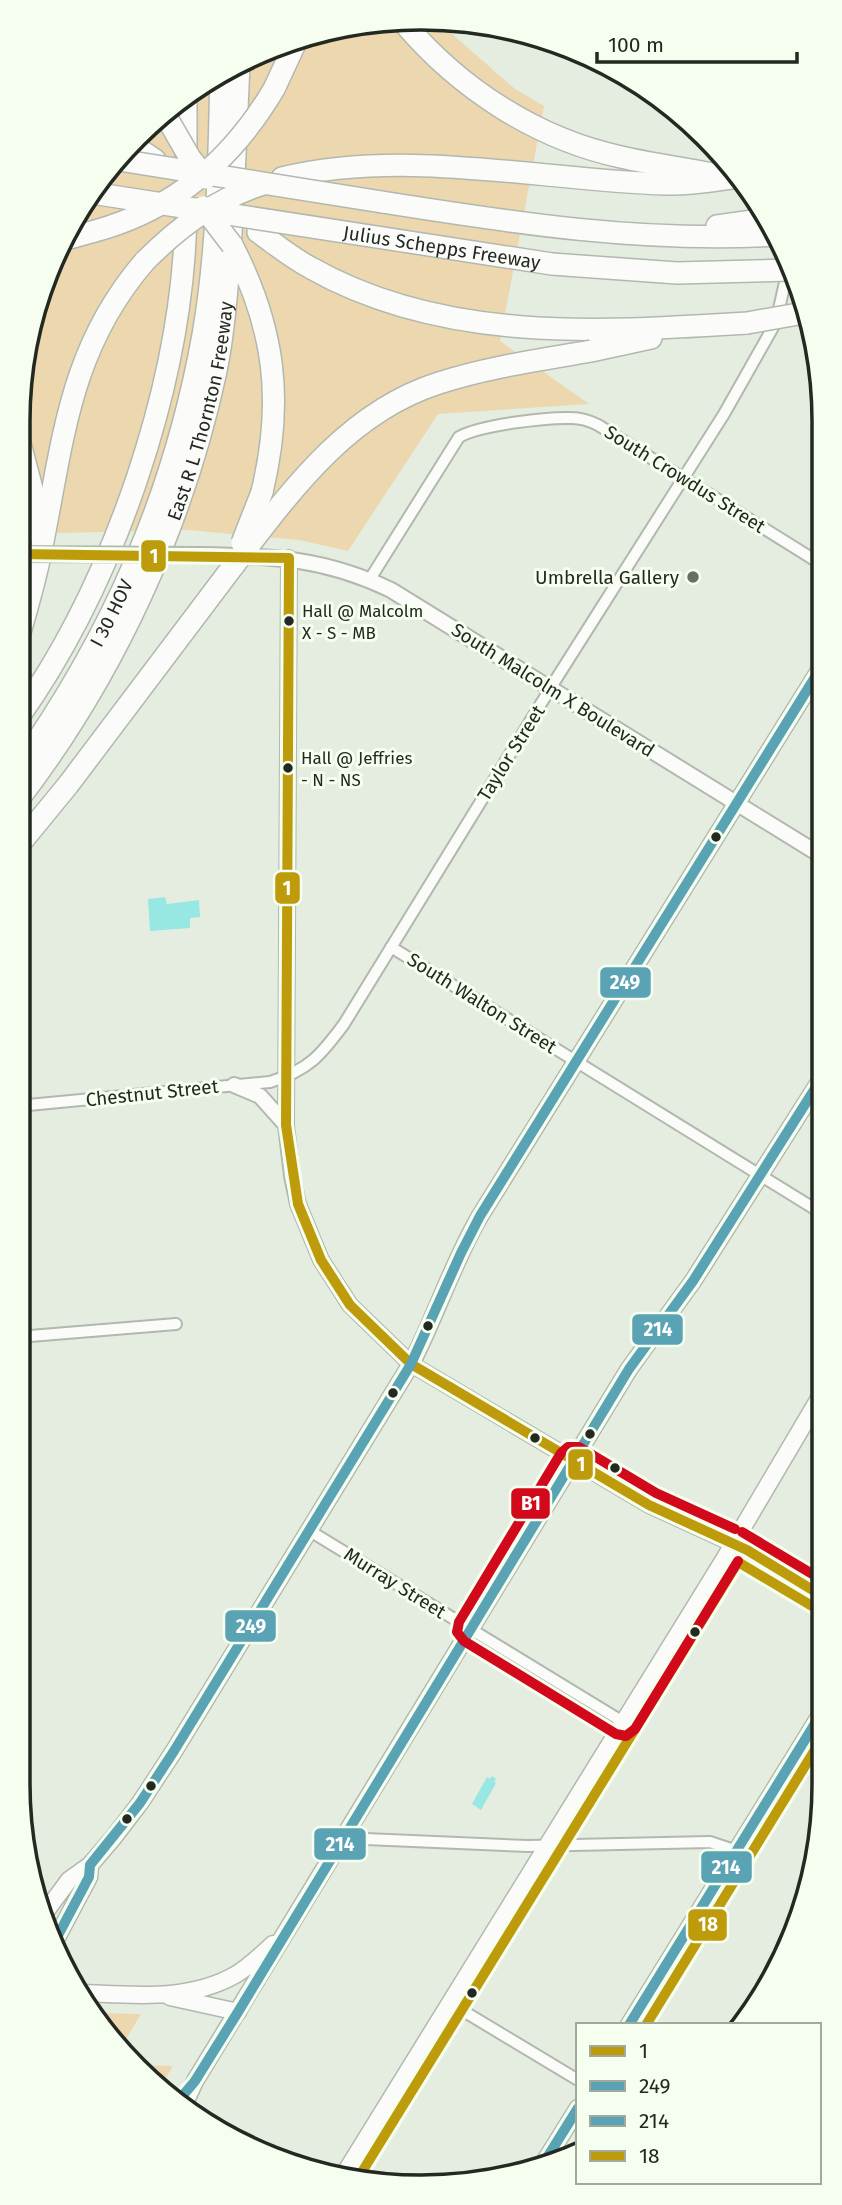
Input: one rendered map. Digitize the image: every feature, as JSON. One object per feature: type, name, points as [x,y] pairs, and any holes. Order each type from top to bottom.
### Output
[{"type":"highway","points":[[410,30],[447,68],[504,109],[560,137],[620,157],[726,176]]},
{"type":"highway","points":[[76,236],[141,216],[168,202],[194,183],[236,144],[252,124],[274,89],[291,53]]},
{"type":"highway","name":"East R L Thornton Freeway","points":[[30,783],[68,730],[108,661],[143,592],[172,520],[198,443],[216,370],[224,318],[236,164],[239,75]]},
{"type":"highway","name":"I 30 HOV","points":[[30,751],[103,634],[152,525],[179,441],[203,334],[210,283],[221,85]]},
{"type":"highway","name":"I 30 HOV","points":[[30,735],[78,661],[99,621],[140,527],[169,440],[182,391],[199,291],[204,220],[207,94]]},
{"type":"highway","name":"East R L Thornton Freeway","points":[[30,699],[61,649],[93,587],[125,515],[148,444],[165,373],[185,256],[186,109]]},
{"type":"highway","points":[[169,122],[190,158],[212,186],[234,211],[258,232],[310,268],[366,293],[428,313],[532,329],[588,330],[747,323]]},
{"type":"highway","points":[[139,150],[182,183],[215,221],[246,272],[267,335],[274,376],[275,420],[270,460],[262,492],[234,565]]},
{"type":"highway","name":"Julius Schepps Freeway","points":[[128,161],[586,232],[646,236],[765,235]]},
{"type":"highway","points":[[30,594],[76,382],[95,334],[130,278],[145,261],[192,220],[221,201],[282,178],[334,167],[382,165],[668,185],[728,179]]},
{"type":"highway","name":"Julius Schepps Freeway","points":[[103,194],[578,267],[677,273],[782,270]]},
{"type":"highway","points":[[646,236],[757,220]]},
{"type":"highway","points":[[30,831],[301,480],[334,446],[373,416],[416,392],[484,370],[653,337],[797,314]]},
{"type":"highway","points":[[30,481],[40,556]]},
{"type":"main road","points":[[50,1906],[69,1880],[90,1865],[140,1803],[310,1531],[411,1364],[461,1248],[812,682]]},
{"type":"main road","points":[[188,2097],[341,1840],[629,1369],[693,1281],[812,1093]]},
{"type":"main road","points":[[348,2168],[812,1410]]},
{"type":"main road","points":[[630,2023],[812,1729]]},
{"type":"main road","points":[[59,1933],[89,1877],[90,1865]]},
{"type":"main road","points":[[91,1993],[161,1995],[217,1983],[236,1975],[285,1933]]},
{"type":"main road","points":[[161,1995],[237,2012]]},
{"type":"main road","points":[[184,2094],[195,2081]]},
{"type":"main road","points":[[550,2153],[576,2111]]},
{"type":"street","name":"Taylor Street","points":[[285,1077],[311,1064],[344,1024],[770,335],[780,310],[786,281]]},
{"type":"street","points":[[780,310],[795,307]]},
{"type":"street","name":"South Crowdus Street","points":[[370,579],[459,437],[476,430],[570,418],[586,419],[812,558]]},
{"type":"street","name":"South Malcolm X Boulevard","points":[[30,554],[289,558],[320,563],[370,579],[812,850]]},
{"type":"street","points":[[289,558],[286,1125],[298,1204],[321,1261],[350,1305],[411,1364],[649,1505],[733,1543],[812,1590]]},
{"type":"street","name":"South Walton Street","points":[[391,947],[812,1207]]},
{"type":"street","name":"Chestnut Street","points":[[30,1105],[270,1082],[285,1077]]},
{"type":"street","points":[[234,1085],[260,1096],[286,1125]]},
{"type":"street","points":[[30,1336],[176,1324]]},
{"type":"street","name":"Murray Street","points":[[310,1531],[623,1722]]},
{"type":"street","points":[[341,1840],[546,1846],[710,1842],[737,1851]]},
{"type":"street","points":[[450,2003],[576,2079]]},
{"type":"shaded area","points":[[395,31],[449,31],[515,89],[544,106],[500,341],[589,404],[438,414],[348,551],[299,540],[188,530],[30,534],[30,421],[37,345],[60,271],[82,225],[111,183],[144,144],[183,111],[225,82],[295,51],[345,37]]},
{"type":"shaded area","points":[[105,2013],[141,2014],[125,2040]]},
{"type":"shaded area","points":[[149,2065],[173,2066],[165,2080]]},
{"type":"water","points":[[165,897],[167,904],[199,900],[200,917],[190,918],[190,928],[150,931],[148,899]]},
{"type":"water","points":[[492,1776],[496,1783],[481,1810],[472,1804],[487,1777],[490,1779]]},
{"type":"transit line","name":"1","points":[[30,554],[289,558]]},
{"type":"transit line","name":"1","points":[[289,558],[286,1125],[298,1204],[321,1260],[350,1305],[411,1364],[649,1505],[747,1550],[812,1590]]},
{"type":"transit line","name":"249","points":[[59,1933],[89,1877],[90,1865],[140,1803],[174,1751],[411,1364],[480,1216],[812,682]]},
{"type":"transit line","name":"214","points":[[184,2094],[238,2012],[629,1369],[693,1281],[812,1093]]},
{"type":"transit line","name":"B1","points":[[735,1529],[656,1493],[579,1447],[568,1447],[561,1453],[459,1622],[457,1632],[464,1641],[616,1734],[626,1736],[635,1729],[738,1561]]},
{"type":"transit line","name":"B1","points":[[742,1532],[812,1574]]},
{"type":"transit line","name":"18","points":[[363,2171],[738,1562],[812,1606]]},
{"type":"transit line","name":"214","points":[[630,2023],[812,1728]]},
{"type":"transit line","name":"18","points":[[647,2023],[812,1755]]},
{"type":"transit line","name":"214","points":[[550,2153],[576,2111]]},
{"type":"place","name":"Umbrella Gallery","points":[[693,577]]},
{"type":"place","name":"Hall @ Malcolm X - S - MB","points":[[289,621]]},
{"type":"place","name":"Hall @ Jeffries - N - NS","points":[[288,768]]}]
